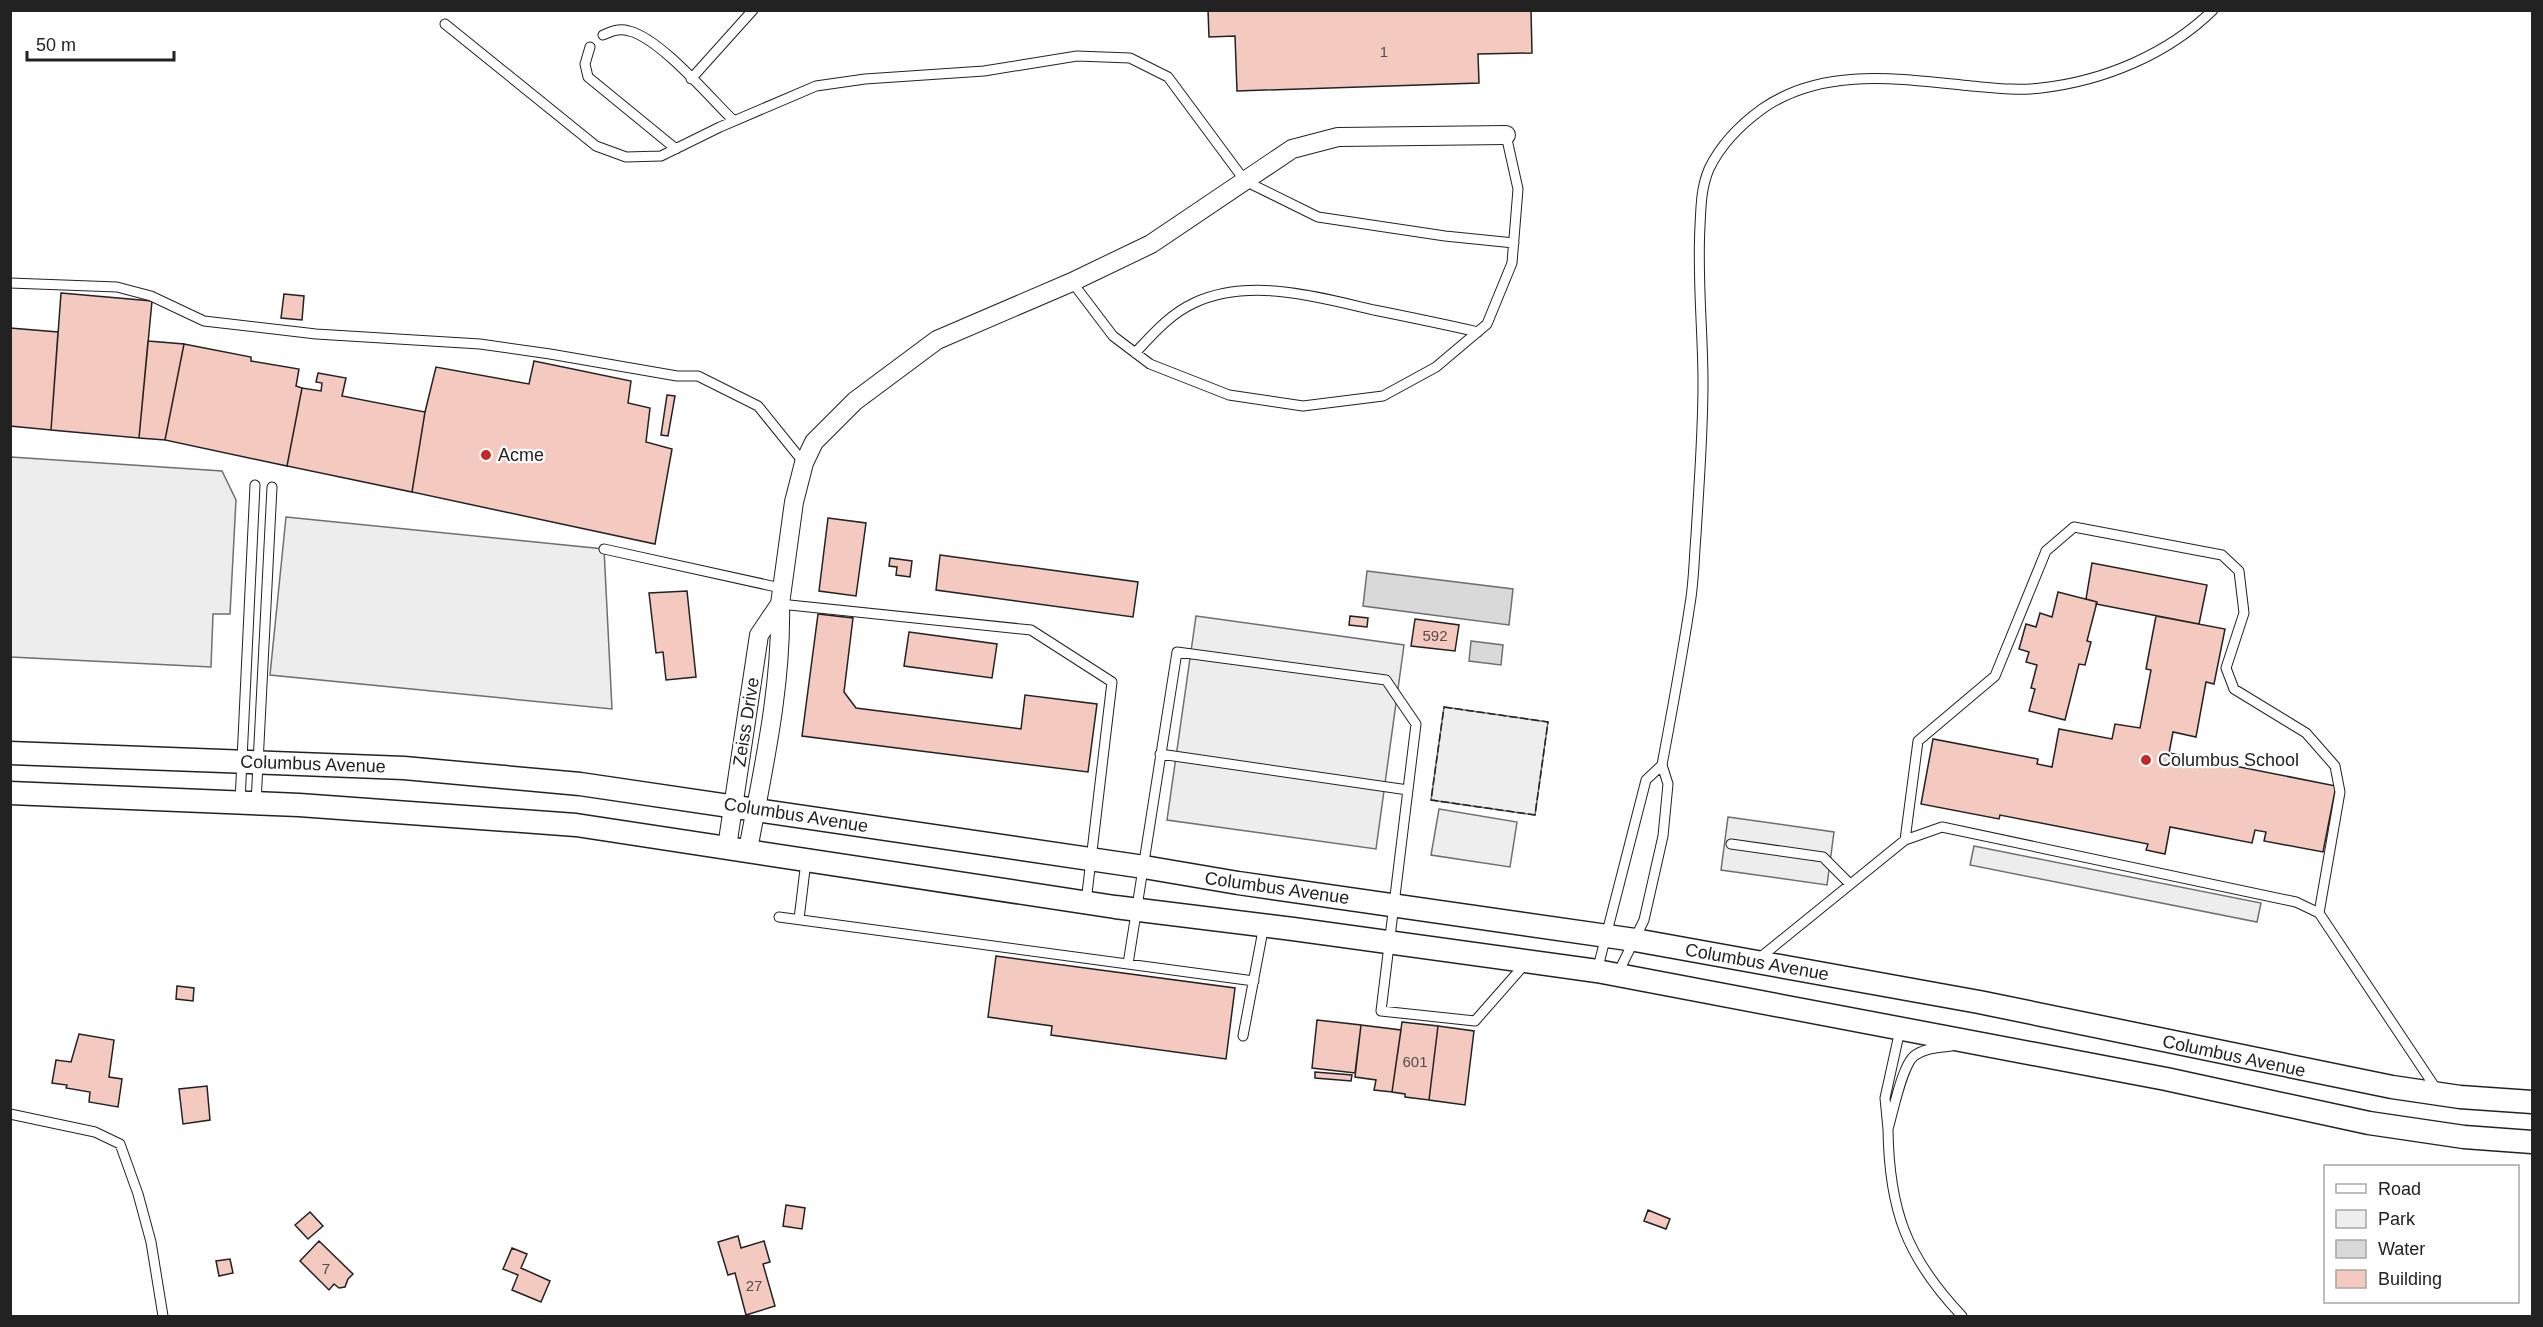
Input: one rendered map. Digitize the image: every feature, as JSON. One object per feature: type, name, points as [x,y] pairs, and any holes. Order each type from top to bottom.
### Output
[{"type":"street","name":"Zeiss Drive","points":[[737,848],[756,809],[771,725],[781,647],[781,596],[794,502],[804,463],[814,442],[855,401],[937,340],[1072,282],[1151,244],[1292,149],[1338,137],[1506,135]]},
{"type":"street","name":"Zeiss Drive","points":[[737,848],[733,806],[759,635],[781,596]]},
{"type":"street","name":"Columbus Avenue","points":[[10,753],[404,768],[580,784],[1635,940],[1978,1002],[2372,1084],[2440,1094],[2532,1102]]},
{"type":"street","name":"Columbus Avenue","points":[[10,793],[452,814],[565,824],[737,848],[1136,910],[1264,925],[1607,973],[2166,1079],[2362,1122],[2464,1137],[2532,1142]]},
{"type":"street","points":[[1808,1010],[1818,973]]},
{"type":"street","points":[[2362,1122],[2372,1084]]},
{"type":"lane","points":[[691,79],[753,10]]},
{"type":"lane","points":[[1607,973],[1635,940],[1644,920],[1663,836],[1668,784],[1662,765],[1691,602],[1699,489],[1703,382],[1698,259],[1702,185],[1715,157],[1741,124],[1765,107],[1792,92],[1821,82],[1848,79],[1912,80],[2014,90],[2041,88],[2093,78],[2148,57],[2202,21],[2212,10]]},
{"type":"lane","points":[[445,24],[596,146],[626,157],[661,156],[734,121],[816,86],[865,79],[984,71],[1077,56],[1130,58],[1168,77],[1245,181],[1318,217],[1445,236],[1514,243]]},
{"type":"lane","points":[[603,35],[615,30],[631,31],[660,48],[734,121]]},
{"type":"lane","points":[[590,47],[585,64],[588,77],[676,148]]},
{"type":"lane","points":[[1072,282],[1113,336],[1150,364],[1229,395],[1303,406],[1383,396],[1437,368],[1487,324],[1512,263],[1518,189],[1506,135]]},
{"type":"lane","points":[[10,283],[117,287],[151,296],[204,321],[316,334],[480,344],[677,376],[698,376],[759,406],[804,463]]},
{"type":"lane","points":[[1135,353],[1167,320],[1194,303],[1232,291],[1274,291],[1328,300],[1478,332]]},
{"type":"lane","points":[[248,803],[255,484]]},
{"type":"lane","points":[[248,803],[272,487]]},
{"type":"lane","points":[[1905,840],[1918,741],[1995,676],[2046,551],[2074,527],[2222,555],[2239,571],[2244,613],[2226,668],[2234,689],[2306,733],[2335,766],[2340,792],[2319,913]]},
{"type":"lane","points":[[604,549],[781,596],[1031,630],[1112,682],[1086,902]]},
{"type":"lane","points":[[1128,964],[1177,652],[1386,680],[1416,724],[1381,1011],[1475,1021],[1527,961]]},
{"type":"lane","points":[[1160,754],[1408,790]]},
{"type":"lane","points":[[1607,973],[1607,936],[1646,780],[1662,765]]},
{"type":"lane","points":[[1756,961],[1905,840],[1942,826],[2296,902],[2319,913],[2440,1094]]},
{"type":"lane","points":[[1731,844],[1823,857],[1850,884]]},
{"type":"lane","points":[[800,920],[806,859]]},
{"type":"lane","points":[[779,917],[1254,981]]},
{"type":"lane","points":[[1243,1036],[1264,925]]},
{"type":"lane","points":[[1900,1028],[1885,1098],[1892,1191],[1907,1240],[1924,1269],[1962,1317]]},
{"type":"lane","points":[[1888,1129],[1906,1068],[1912,1057],[1925,1050],[1976,1042]]},
{"type":"lane","points":[[10,1114],[95,1132],[120,1144],[138,1194],[151,1242],[163,1317]]},
{"type":"green space","points":[[1444,707],[1548,722],[1535,815],[1431,800]]},
{"type":"green space","points":[[1439,809],[1517,822],[1510,867],[1431,855]]},
{"type":"shaded area","points":[[11,457],[222,471],[236,500],[230,614],[213,614],[211,667],[11,657]]},
{"type":"shaded area","points":[[286,517],[604,549],[612,709],[270,675]]},
{"type":"shaded area","points":[[1196,616],[1404,645],[1376,849],[1167,820]]},
{"type":"shaded area","points":[[1728,817],[1834,832],[1827,885],[1721,870]]},
{"type":"shaded area","points":[[1974,846],[2261,903],[2257,922],[1970,865]]},
{"type":"water","points":[[1367,571],[1513,589],[1509,625],[1363,606]]},
{"type":"water","points":[[1471,641],[1503,645],[1501,665],[1469,661]]},
{"type":"building","points":[[1208,10],[1531,10],[1532,53],[1478,54],[1479,83],[1237,91],[1235,36],[1209,37]]},
{"type":"building","points":[[61,293],[152,301],[139,438],[51,430]]},
{"type":"building","points":[[284,294],[304,296],[302,320],[281,318]]},
{"type":"building","points":[[10,328],[58,332],[51,430],[10,426]]},
{"type":"building","points":[[148,341],[184,344],[165,440],[139,438]]},
{"type":"building","points":[[184,344],[251,357],[251,361],[299,369],[296,386],[302,388],[287,466],[165,440]]},
{"type":"building","points":[[534,361],[631,381],[628,403],[650,408],[646,442],[672,449],[655,544],[412,492],[425,412],[436,367],[529,384]]},
{"type":"building","points":[[318,373],[346,378],[342,396],[425,412],[412,492],[287,466],[302,388],[321,391],[322,383],[316,382]]},
{"type":"building","points":[[667,395],[675,396],[668,436],[661,435]]},
{"type":"building","points":[[828,518],[866,523],[856,596],[819,591]]},
{"type":"building","points":[[940,555],[1138,582],[1133,617],[936,590]]},
{"type":"building","points":[[890,558],[912,561],[910,577],[896,575],[897,567],[889,566]]},
{"type":"building","points":[[2092,563],[2207,585],[2199,624],[2096,604],[2097,602],[2086,599]]},
{"type":"building","points":[[687,591],[696,677],[666,680],[663,652],[656,653],[649,593]]},
{"type":"building","points":[[2058,592],[2097,602],[2087,641],[2091,642],[2085,665],[2079,664],[2065,720],[2029,711],[2035,689],[2031,688],[2037,665],[2026,662],[2029,652],[2019,649],[2026,624],[2036,627],[2040,613],[2052,617]]},
{"type":"building","points":[[818,614],[853,618],[844,692],[856,708],[1021,729],[1025,695],[1097,704],[1088,772],[802,736]]},
{"type":"building","points":[[1350,616],[1368,618],[1367,627],[1349,625]]},
{"type":"building","points":[[2156,616],[2225,629],[2214,684],[2206,682],[2196,737],[2173,732],[2169,753],[2336,786],[2323,852],[2264,841],[2266,832],[2255,830],[2252,843],[2170,827],[2165,854],[2146,850],[2148,844],[2000,815],[1999,819],[1921,804],[1933,739],[2038,759],[2037,764],[2052,767],[2059,729],[2112,739],[2115,724],[2140,728],[2151,670],[2146,669]]},
{"type":"building","points":[[1415,619],[1459,625],[1455,651],[1411,646]]},
{"type":"building","points":[[909,632],[997,644],[992,678],[904,666]]},
{"type":"building","points":[[996,956],[1235,988],[1226,1059],[1051,1035],[1052,1026],[988,1017]]},
{"type":"building","points":[[177,986],[194,988],[193,1001],[176,999]]},
{"type":"building","points":[[1317,1020],[1361,1025],[1355,1073],[1312,1068]]},
{"type":"building","points":[[1402,1022],[1438,1026],[1429,1100],[1405,1097],[1405,1094],[1392,1092]]},
{"type":"building","points":[[1361,1025],[1401,1030],[1392,1092],[1374,1090],[1376,1080],[1355,1077]]},
{"type":"building","points":[[1438,1026],[1474,1031],[1465,1105],[1429,1100]]},
{"type":"building","points":[[79,1034],[114,1040],[109,1077],[122,1079],[118,1107],[89,1102],[90,1092],[52,1083],[56,1060],[71,1062]]},
{"type":"building","points":[[1315,1072],[1352,1075],[1351,1081],[1315,1078]]},
{"type":"building","points":[[207,1086],[210,1120],[183,1124],[179,1089]]},
{"type":"building","points":[[786,1205],[805,1208],[802,1229],[783,1226]]},
{"type":"building","points":[[1648,1210],[1670,1219],[1666,1229],[1644,1221]]},
{"type":"building","points":[[310,1212],[323,1226],[308,1239],[295,1225]]},
{"type":"building","points":[[738,1236],[741,1248],[764,1241],[770,1262],[763,1264],[775,1306],[746,1315],[735,1273],[728,1275],[718,1242]]},
{"type":"building","points":[[319,1241],[353,1274],[345,1287],[339,1288],[334,1284],[329,1290],[300,1261]]},
{"type":"building","points":[[512,1248],[527,1254],[521,1268],[550,1281],[541,1302],[512,1290],[518,1275],[503,1269]]},
{"type":"building","points":[[230,1259],[233,1273],[219,1276],[216,1261]]},
{"type":"fence","points":[[1444,707],[1548,722],[1535,815],[1431,800],[1444,707]]},
{"type":"place","name":"Acme","points":[[486,455]]},
{"type":"place","name":"Columbus School","points":[[2146,760]]}]
